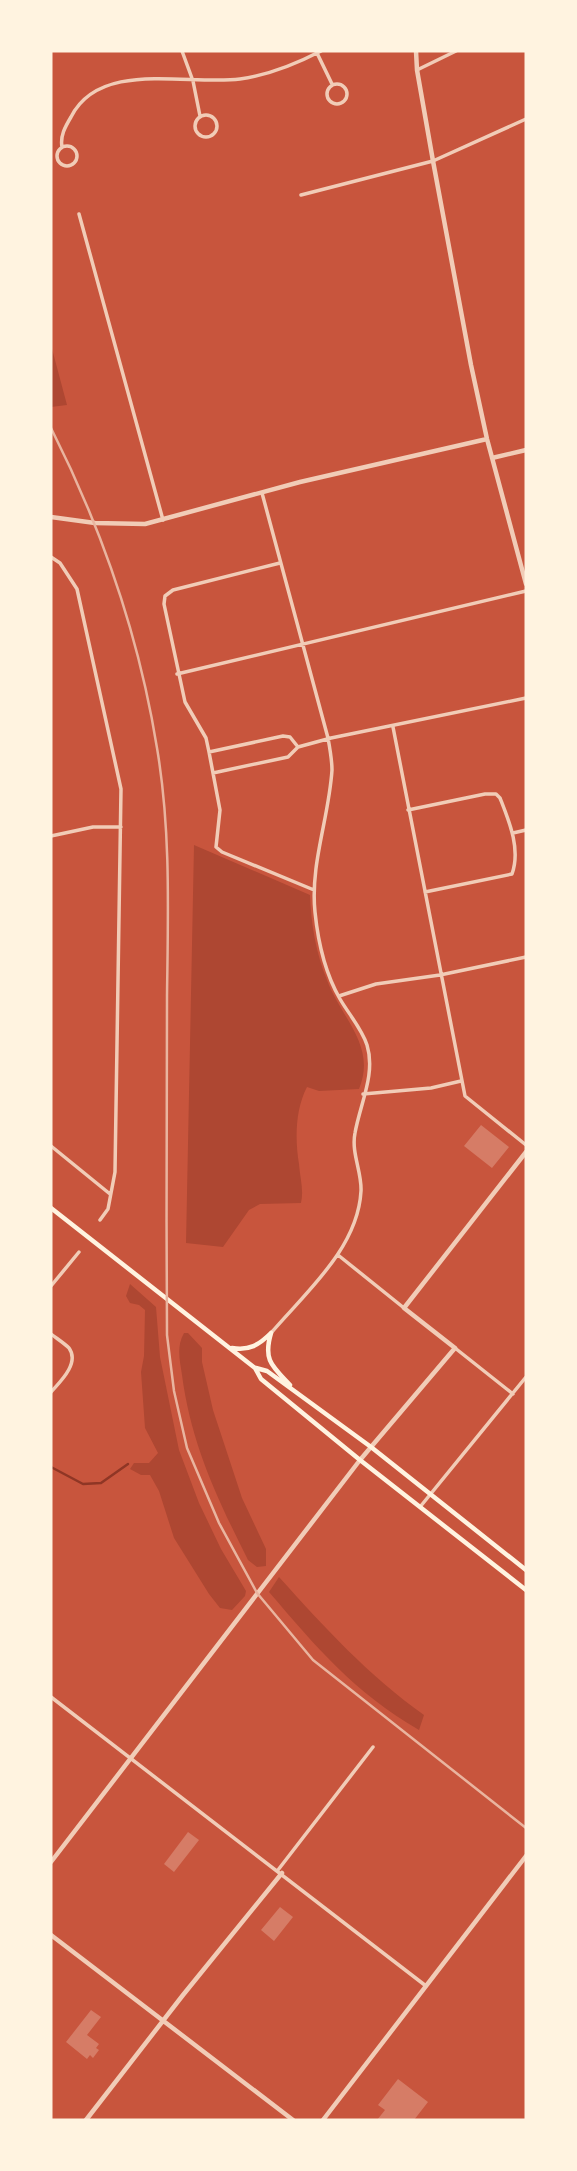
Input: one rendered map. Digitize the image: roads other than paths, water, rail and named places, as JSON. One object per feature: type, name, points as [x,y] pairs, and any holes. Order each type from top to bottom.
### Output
[{"type":"main road","points":[[51,1208],[255,1368],[267,1371],[371,1447],[526,1570]]},
{"type":"main road","points":[[229,1348],[250,1348],[258,1345],[271,1333]]},
{"type":"main road","points":[[271,1333],[267,1357],[298,1394]]},
{"type":"main road","points":[[255,1368],[261,1379],[526,1590]]},
{"type":"street","points":[[182,51],[193,81],[200,116],[196,122],[197,132],[202,136],[215,131],[215,121],[207,115],[200,116]]},
{"type":"street","points":[[416,51],[417,70],[468,353],[487,439],[526,583]]},
{"type":"street","points":[[417,70],[456,51]]},
{"type":"street","points":[[62,147],[70,146],[77,152],[77,160],[71,166],[63,166],[57,160],[58,151],[62,147],[62,133],[73,112],[89,96],[107,86],[127,80],[239,79],[289,66],[319,52],[332,84]]},
{"type":"street","points":[[339,83],[347,90],[345,100],[340,104],[330,102],[326,96],[327,89],[332,84],[339,83]]},
{"type":"street","points":[[301,195],[433,161],[526,119]]},
{"type":"street","points":[[79,214],[163,520]]},
{"type":"street","points":[[51,517],[136,525],[487,439]]},
{"type":"street","points":[[492,458],[526,450]]},
{"type":"street","points":[[262,492],[328,738],[332,767],[314,890],[319,941],[338,996],[367,1044],[369,1077],[354,1137],[361,1188],[359,1207],[351,1229],[338,1255],[271,1333]]},
{"type":"street","points":[[51,557],[60,563],[77,589],[121,789],[115,1172],[108,1209],[100,1220]]},
{"type":"street","points":[[280,563],[173,590],[165,596],[163,604],[185,702],[206,738],[209,752],[220,810],[215,847],[314,890]]},
{"type":"street","points":[[177,674],[526,591]]},
{"type":"street","points":[[213,773],[288,757],[298,747],[328,738],[526,698]]},
{"type":"street","points":[[393,727],[465,1096],[526,1145]]},
{"type":"street","points":[[209,752],[283,736],[290,737],[298,747]]},
{"type":"street","points":[[408,810],[496,794],[500,797],[513,833],[516,864],[512,874],[424,892]]},
{"type":"street","points":[[51,836],[93,827],[121,827]]},
{"type":"street","points":[[513,833],[526,830]]},
{"type":"street","points":[[338,996],[376,984],[440,975],[526,957]]},
{"type":"street","points":[[363,1094],[431,1088],[461,1082]]},
{"type":"street","points":[[51,1146],[110,1194]]},
{"type":"street","points":[[404,1308],[526,1152]]},
{"type":"street","points":[[51,1286],[79,1252]]},
{"type":"street","points":[[338,1255],[513,1394]]},
{"type":"street","points":[[51,1334],[70,1349],[72,1359],[66,1375],[51,1392]]},
{"type":"street","points":[[51,1862],[360,1460],[455,1348]]},
{"type":"street","points":[[420,1507],[526,1377]]},
{"type":"street","points":[[51,1696],[426,1986]]},
{"type":"street","points":[[86,2120],[280,1872],[373,1747]]},
{"type":"street","points":[[323,2120],[526,1856]]},
{"type":"street","points":[[51,1935],[293,2120]]},
{"type":"waterway","points":[[51,1467],[83,1484],[101,1483],[128,1464]]},
{"type":"railway","points":[[51,428],[87,505],[116,584],[140,665],[157,748],[167,841],[167,1335],[174,1391],[187,1448],[219,1523],[257,1593],[313,1660],[526,1828]]}]
